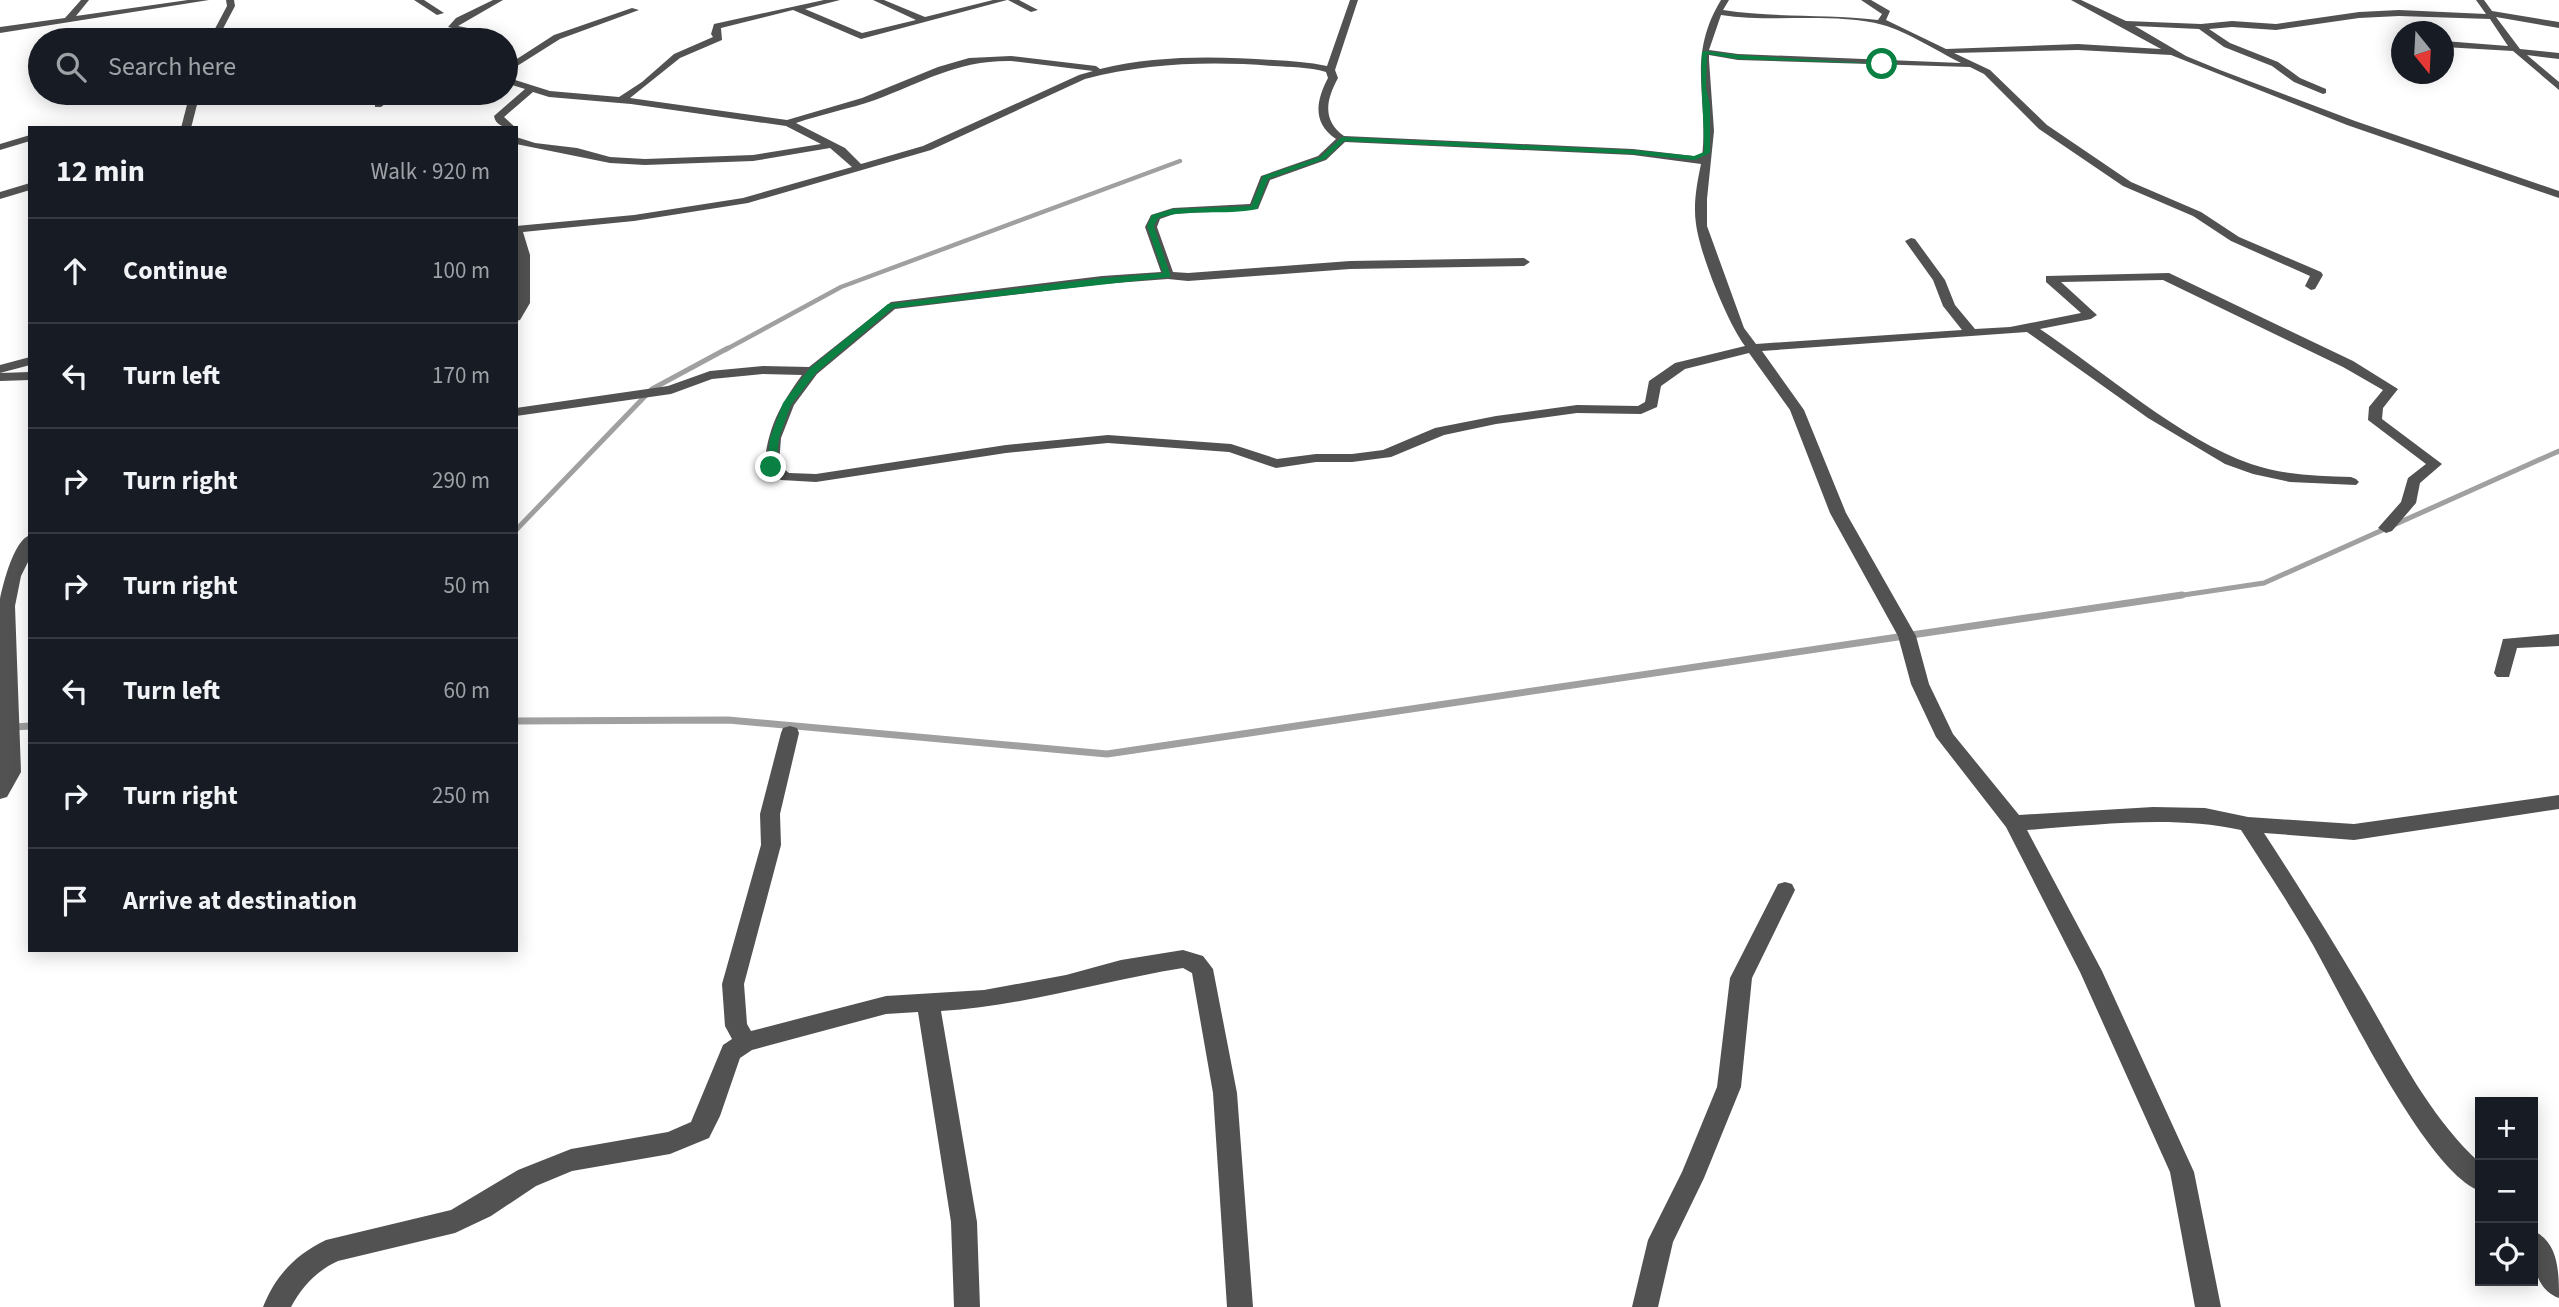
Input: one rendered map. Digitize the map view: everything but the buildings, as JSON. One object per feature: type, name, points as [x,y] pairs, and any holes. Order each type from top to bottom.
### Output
[{"type":"street","points":[[68,20],[85,0]]},
{"type":"street","points":[[0,30],[205,0]]},
{"type":"street","points":[[219,28],[231,6],[230,0]]},
{"type":"street","points":[[419,0],[440,13]]},
{"type":"street","points":[[457,28],[452,27],[467,15],[499,0]]},
{"type":"street","points":[[787,0],[797,4],[796,8]]},
{"type":"street","points":[[619,101],[677,56],[719,38],[715,34],[717,26],[835,0]]},
{"type":"street","points":[[877,0],[924,20]]},
{"type":"street","points":[[796,8],[861,36],[1003,0]]},
{"type":"street","points":[[1012,0],[1034,10]]},
{"type":"street","points":[[1354,0],[1330,70],[1333,78],[1321,108],[1322,117],[1330,130],[1342,139],[1633,152],[1703,158]]},
{"type":"street","points":[[1725,0],[1709,32],[1705,52],[1703,88],[1709,131],[1703,158],[1700,226],[1738,327],[1797,410],[1839,513],[1861,558],[1885,592],[1901,624],[1920,684],[1945,737],[2014,823],[2091,971],[2182,1171],[2208,1307]]},
{"type":"street","points":[[1865,0],[1887,13],[1881,21]]},
{"type":"street","points":[[2075,0],[2108,18],[2133,24],[2276,27],[2359,15],[2399,13],[2491,15],[2559,25]]},
{"type":"street","points":[[2480,0],[2517,50],[2559,87]]},
{"type":"street","points":[[518,62],[557,37],[635,10]]},
{"type":"street","points":[[1718,12],[1752,17],[1881,21],[1974,65],[1994,78],[2023,110],[2043,127],[2127,184],[2197,214],[2235,239],[2317,275],[2311,286]]},
{"type":"street","points":[[2120,20],[2173,52],[2217,72],[2351,123],[2559,195]]},
{"type":"street","points":[[2201,27],[2227,45],[2275,64],[2297,80],[2323,91]]},
{"type":"street","points":[[2454,45],[2559,56]]},
{"type":"street","points":[[1936,49],[1986,51],[2078,47],[2173,52]]},
{"type":"street","points":[[1705,52],[1724,56],[1873,64],[1974,65]]},
{"type":"street","points":[[788,123],[872,98],[940,70],[974,60],[1004,59],[1102,70]]},
{"type":"street","points":[[518,229],[634,218],[744,201],[927,148],[1102,70],[1140,65],[1241,61],[1330,70]]},
{"type":"street","points":[[518,84],[563,96],[788,123],[851,157],[859,168]]},
{"type":"street","points":[[518,100],[531,89]]},
{"type":"street","points":[[187,126],[192,105]]},
{"type":"street","points":[[508,126],[499,116],[512,105]]},
{"type":"street","points":[[0,147],[28,139]]},
{"type":"street","points":[[1168,275],[1151,226],[1155,217],[1173,211],[1238,210],[1254,207],[1265,178],[1322,158],[1342,139]]},
{"type":"street","points":[[518,141],[533,146],[577,151],[610,160],[645,162],[753,158],[832,145]]},
{"type":"street","points":[[0,196],[28,187]]},
{"type":"street","points":[[518,232],[521,237],[525,271],[519,294],[524,303],[518,314]]},
{"type":"street","points":[[1910,241],[1939,280],[1950,306],[1971,333]]},
{"type":"street","points":[[1524,262],[1350,265],[1188,277],[1168,275],[1102,280],[891,306],[813,371],[787,405],[774,438],[771,467],[786,477],[816,478],[1006,449],[1108,439],[1231,448],[1276,464],[1386,454],[1440,431],[1496,420],[1577,409],[1641,410],[1652,404],[1654,384],[1681,366],[1754,348],[2030,328],[2091,315],[2050,279],[2165,276],[2348,364],[2391,389],[2376,407],[2375,420],[2435,464],[2413,481],[2408,503],[2386,528]]},
{"type":"street","points":[[2030,328],[2153,414],[2232,463],[2300,480],[2351,482]]},
{"type":"street","points":[[0,369],[28,362]]},
{"type":"street","points":[[518,412],[671,390],[710,375],[763,370],[813,371]]},
{"type":"street","points":[[0,377],[28,376]]},
{"type":"street","points":[[0,792],[11,772],[7,606],[13,576],[28,544]]},
{"type":"street","points":[[2503,673],[2509,643],[2559,640]]},
{"type":"street","points":[[746,1042],[736,1026],[733,984],[771,845],[770,814],[790,733]]},
{"type":"street","points":[[2014,823],[2153,814],[2205,815],[2248,824],[2354,832],[2559,802]]},
{"type":"street","points":[[2248,824],[2316,930],[2422,1116],[2447,1148],[2475,1174]]},
{"type":"street","points":[[1645,1307],[1661,1240],[1692,1178],[1729,1087],[1741,978],[1785,890]]},
{"type":"street","points":[[276,1307],[292,1279],[316,1258],[335,1250],[455,1220],[482,1207],[527,1178],[572,1160],[670,1143],[700,1130],[708,1116],[731,1052],[746,1042],[886,1005],[984,999],[1066,984],[1121,969],[1183,959],[1195,962],[1202,969],[1225,1093],[1240,1307]]},
{"type":"street","points":[[928,1002],[964,1222],[967,1307]]},
{"type":"street","points":[[2538,1251],[2559,1285]]},
{"type":"waterway","points":[[725,350],[841,287],[1180,161]]},
{"type":"waterway","points":[[518,528],[652,389],[728,348]]},
{"type":"waterway","points":[[2170,597],[2264,583],[2559,451]]},
{"type":"waterway","points":[[518,721],[728,720],[1107,754],[2182,595]]},
{"type":"waterway","points":[[0,728],[28,726]]},
{"type":"route","points":[[771,467],[774,438],[787,405],[813,371],[891,306],[1102,280],[1168,275],[1151,226],[1155,217],[1173,211],[1238,210],[1254,207],[1265,178],[1322,158],[1342,139],[1633,152],[1695,158],[1707,153],[1708,147],[1707,105],[1703,88],[1705,52],[1738,57],[1882,64]]}]
